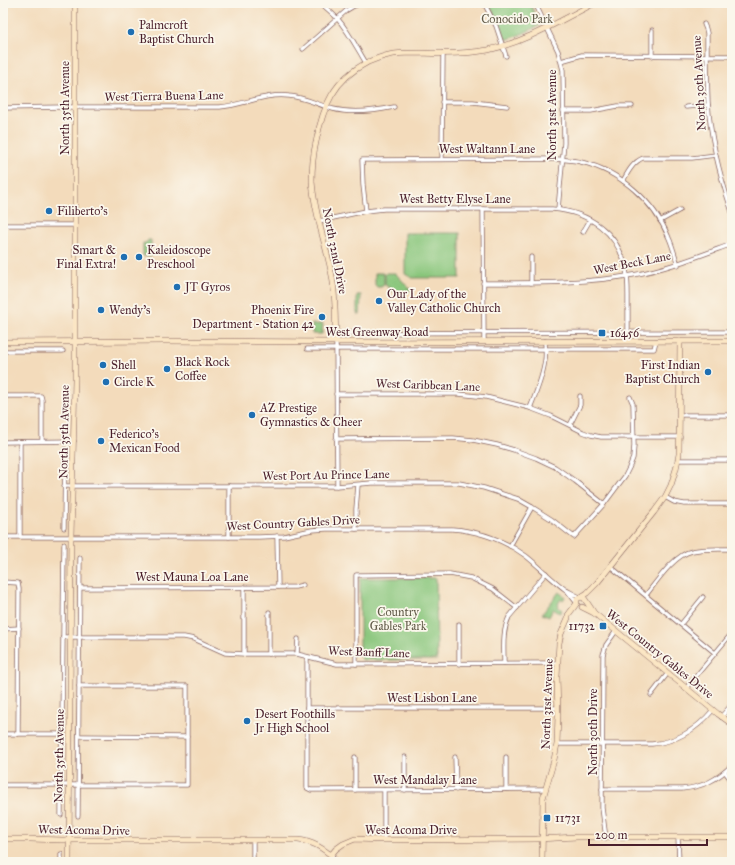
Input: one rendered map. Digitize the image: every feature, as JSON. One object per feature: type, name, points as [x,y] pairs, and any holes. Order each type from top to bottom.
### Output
[{"type":"street","name":"North 35th Avenue","points":[[69,862],[71,536],[75,341],[75,3]]},
{"type":"street","points":[[320,3],[337,19],[354,42],[366,63]]},
{"type":"street","points":[[303,49],[352,6],[361,3]]},
{"type":"street","points":[[484,3],[496,26],[506,56]]},
{"type":"street","name":"North 31st Avenue","points":[[534,3],[558,51],[563,70],[564,143],[558,209]]},
{"type":"street","name":"North 32nd Drive","points":[[337,486],[335,306],[333,284],[314,197],[313,186],[313,161],[319,127],[331,95],[344,79],[357,69],[366,63],[384,56],[394,54],[458,54],[479,52],[503,46],[522,40],[595,3]]},
{"type":"street","name":"North 30th Avenue","points":[[704,24],[707,33],[708,105],[713,140],[723,186],[732,212]]},
{"type":"street","points":[[652,30],[652,56]]},
{"type":"street","points":[[442,159],[443,54]]},
{"type":"street","points":[[561,61],[582,55],[732,56]]},
{"type":"street","name":"West Tierra Buena Lane","points":[[3,108],[220,107],[244,103],[262,97],[279,95],[297,97],[333,109],[346,111],[380,110],[394,107]]},
{"type":"street","points":[[442,102],[473,102],[507,106]]},
{"type":"street","points":[[686,107],[708,105]]},
{"type":"street","points":[[563,111],[591,111],[618,106],[632,106]]},
{"type":"street","points":[[678,264],[669,237],[660,221],[645,199],[623,181],[637,160],[643,158],[692,158],[716,155]]},
{"type":"street","name":"West Waltann Lane","points":[[366,211],[362,160],[562,159],[589,164],[604,170],[623,181]]},
{"type":"street","name":"West Betty Elyse Lane","points":[[319,221],[366,211],[384,209],[558,209],[578,214],[600,226],[607,232],[621,254],[627,276]]},
{"type":"street","points":[[482,209],[484,341]]},
{"type":"street","points":[[660,221],[680,210]]},
{"type":"street","points":[[583,232],[590,220]]},
{"type":"street","points":[[3,225],[75,225]]},
{"type":"street","name":"West Beck Lane","points":[[483,283],[586,281],[627,276],[654,271],[678,264],[732,244]]},
{"type":"street","points":[[531,257],[531,283]]},
{"type":"street","points":[[627,276],[628,341]]},
{"type":"street","name":"West Greenway Road","points":[[336,333],[732,332]]},
{"type":"street","points":[[530,408],[544,366],[545,341]]},
{"type":"street","name":"West Greenway Road","points":[[307,349],[654,348],[656,341]]},
{"type":"street","points":[[597,582],[585,605],[579,602],[597,582],[665,497],[672,485],[678,460],[680,437],[680,341]]},
{"type":"street","name":"West Greenway Road","points":[[3,342],[732,341]]},
{"type":"street","points":[[3,351],[63,351]]},
{"type":"street","name":"West Caribbean Lane","points":[[336,394],[459,394],[486,397],[530,408],[591,435],[601,437],[680,437]]},
{"type":"street","points":[[3,396],[41,396],[42,441]]},
{"type":"street","points":[[570,425],[580,405],[580,396]]},
{"type":"street","points":[[336,439],[453,438],[497,445],[536,458],[555,467],[604,504],[625,476],[633,458],[633,404],[630,397]]},
{"type":"street","points":[[680,415],[732,415]]},
{"type":"street","points":[[3,442],[74,441]]},
{"type":"street","points":[[20,442],[20,536]]},
{"type":"street","name":"North 35th Avenue","points":[[64,528],[65,449]]},
{"type":"street","points":[[678,460],[732,460]]},
{"type":"street","name":"West Port Au Prince Lane","points":[[64,486],[337,486],[372,483],[459,483],[484,488],[518,499],[551,519],[574,537],[604,504]]},
{"type":"street","points":[[356,529],[358,485]]},
{"type":"street","points":[[229,486],[229,536]]},
{"type":"street","points":[[665,497],[674,502],[684,504],[732,504]]},
{"type":"street","points":[[510,546],[532,507]]},
{"type":"street","name":"West Country Gables Drive","points":[[3,537],[277,536],[326,529],[465,530],[496,539],[510,546],[526,557],[566,589],[579,602],[721,717],[732,724]]},
{"type":"street","points":[[277,536],[278,587]]},
{"type":"street","name":"North 35th Avenue","points":[[61,815],[64,544]]},
{"type":"street","points":[[646,596],[670,565],[680,556],[699,549],[732,549]]},
{"type":"street","name":"North 35th Avenue","points":[[78,816],[80,558]]},
{"type":"street","points":[[610,566],[715,653]]},
{"type":"street","points":[[504,663],[504,633],[509,617],[546,573]]},
{"type":"street","points":[[356,664],[356,575],[450,574],[471,578],[493,589],[517,608]]},
{"type":"street","points":[[3,582],[18,583],[19,589],[18,734]]},
{"type":"street","name":"West Mauna Loa Lane","points":[[80,588],[295,587],[303,585]]},
{"type":"street","points":[[244,587],[244,654]]},
{"type":"street","points":[[681,624],[703,597]]},
{"type":"street","name":"West Country Gables Drive","points":[[586,601],[594,613]]},
{"type":"street","name":"North 31st Avenue","points":[[542,862],[543,798],[557,744],[556,677],[559,643],[568,615],[579,602]]},
{"type":"street","points":[[269,612],[269,654]]},
{"type":"street","points":[[459,624],[459,664]]},
{"type":"street","points":[[3,629],[18,628]]},
{"type":"street","name":"North 30th Drive","points":[[606,838],[602,789],[604,652],[608,642],[616,631]]},
{"type":"street","points":[[686,688],[732,633]]},
{"type":"street","name":"West Banff Lane","points":[[63,638],[184,637],[194,639],[225,653],[297,654],[337,664],[558,663]]},
{"type":"street","points":[[297,654],[298,639]]},
{"type":"street","points":[[307,657],[307,708]]},
{"type":"street","points":[[651,695],[668,673]]},
{"type":"street","points":[[3,785],[187,785],[187,686],[79,686]]},
{"type":"street","points":[[721,717],[732,704]]},
{"type":"street","name":"West Lisbon Lane","points":[[307,708],[557,708]]},
{"type":"street","name":"West Mandalay Lane","points":[[307,708],[307,788],[311,790],[545,789]]},
{"type":"street","points":[[557,744],[652,744],[668,742],[690,732],[713,710]]},
{"type":"street","points":[[3,734],[62,734]]},
{"type":"street","points":[[79,736],[187,737]]},
{"type":"street","points":[[355,757],[355,790]]},
{"type":"street","points":[[405,757],[405,790]]},
{"type":"street","points":[[455,757],[456,790]]},
{"type":"street","points":[[506,757],[506,790]]},
{"type":"street","points":[[602,789],[691,788],[708,783],[725,772],[732,765]]},
{"type":"street","points":[[725,772],[732,781]]},
{"type":"street","points":[[384,790],[384,840]]},
{"type":"street","points":[[678,837],[678,862]]},
{"type":"street","name":"West Acoma Drive","points":[[3,838],[69,840],[298,840],[310,842],[331,855],[343,844],[355,839],[732,837]]},
{"type":"street","points":[[253,840],[253,862]]},
{"type":"street","points":[[61,854],[61,862]]},
{"type":"street","points":[[331,855],[337,862]]},
{"type":"green space","name":"Conocido Park","points":[[488,3],[530,3],[540,25],[506,40]]},
{"type":"green space","points":[[405,233],[460,233],[460,278],[412,278],[405,274]]},
{"type":"green space","points":[[148,240],[151,240],[151,256],[143,256],[143,243],[146,243]]},
{"type":"green space","points":[[375,273],[384,274],[384,285],[381,287],[377,287],[375,285]]},
{"type":"green space","points":[[386,273],[395,273],[411,290],[390,291],[390,287],[385,285]]},
{"type":"green space","points":[[357,295],[361,295],[360,315],[357,314]]},
{"type":"green space","points":[[312,324],[323,324],[322,334],[312,334]]},
{"type":"green space","name":"Country Gables Park","points":[[362,578],[436,578],[437,660],[363,660],[360,658],[360,580]]},
{"type":"green space","points":[[559,592],[565,597],[563,600],[561,599],[558,604],[558,607],[562,610],[560,613],[553,609],[549,617],[542,614]]},
{"type":"place","name":"Palmcroft Baptist Church","points":[[131,32]]},
{"type":"place","name":"Filiberto's","points":[[49,211]]},
{"type":"place","name":"Smart & Final Extra!","points":[[124,257]]},
{"type":"place","name":"Kaleidoscope Preschool","points":[[139,257]]},
{"type":"place","name":"JT Gyros","points":[[177,287]]},
{"type":"place","name":"Our Lady of the Valley Catholic Church","points":[[379,301]]},
{"type":"place","name":"Wendy's","points":[[101,310]]},
{"type":"place","name":"Phoenix Fire Department - Station 42","points":[[322,317]]},
{"type":"place","name":"16456","points":[[602,333]]},
{"type":"place","name":"Shell","points":[[103,365]]},
{"type":"place","name":"Black Rock Coffee","points":[[167,369]]},
{"type":"place","name":"First Indian Baptist Church","points":[[708,372]]},
{"type":"place","name":"Circle K","points":[[106,382]]},
{"type":"place","name":"AZ Prestige Gymnastics & Cheer","points":[[252,415]]},
{"type":"place","name":"Federico's Mexican Food","points":[[101,441]]},
{"type":"place","name":"11732","points":[[603,626]]},
{"type":"place","name":"Desert Foothills Jr High School","points":[[247,721]]},
{"type":"place","name":"11731","points":[[547,818]]}]
